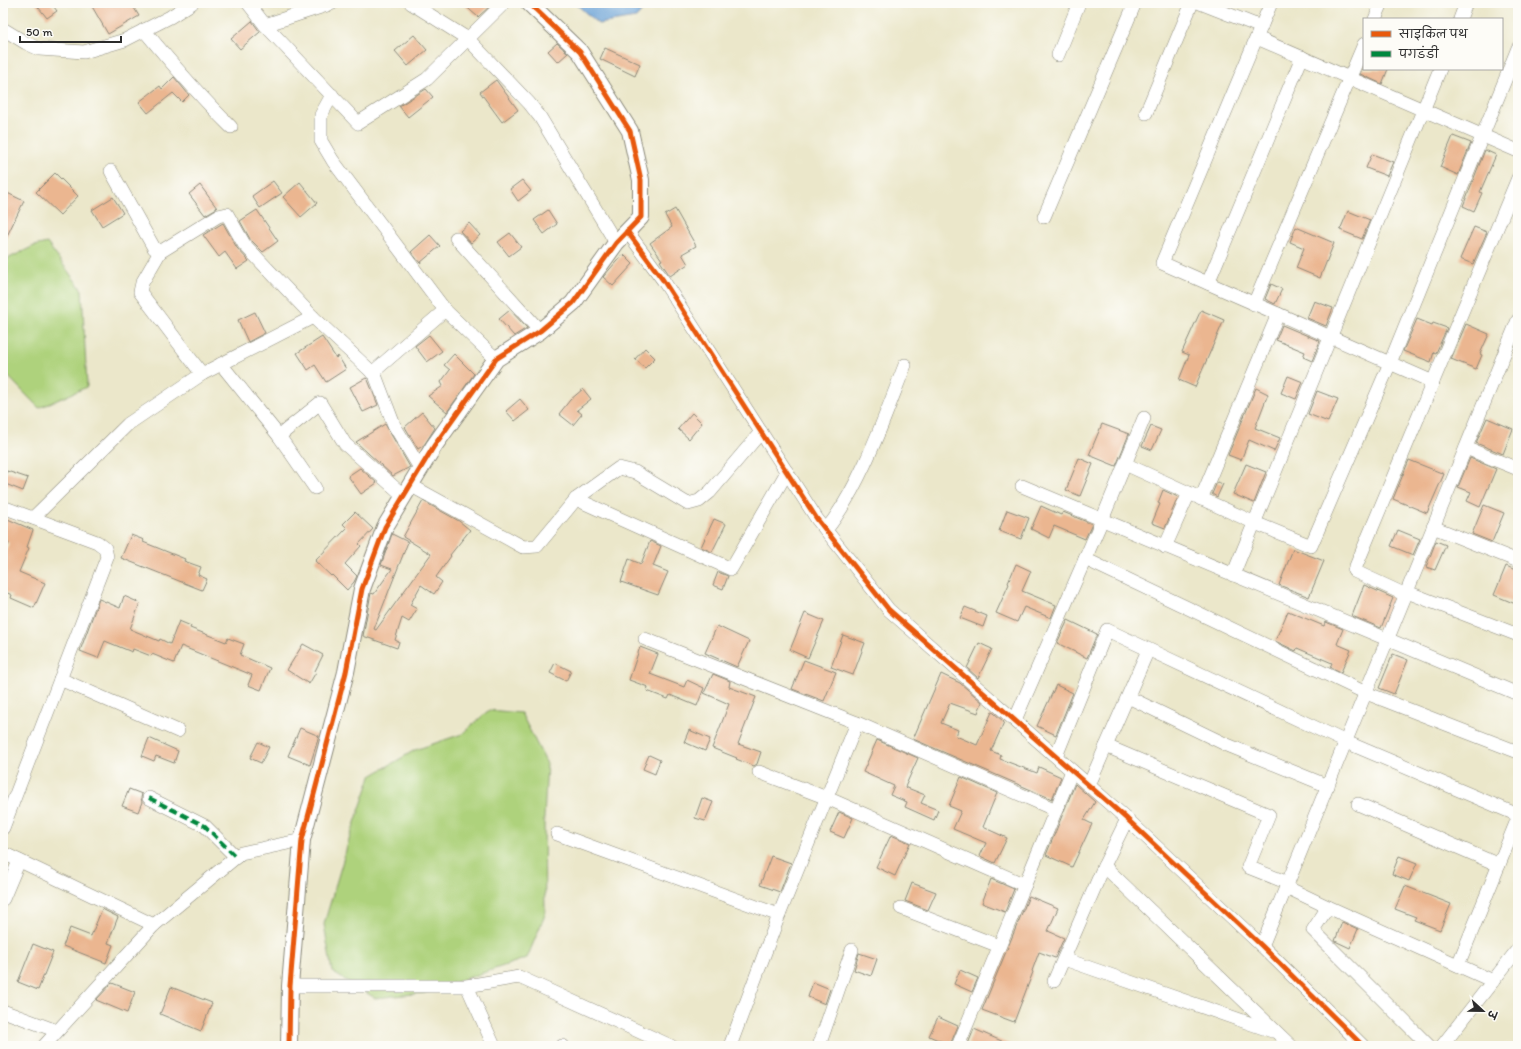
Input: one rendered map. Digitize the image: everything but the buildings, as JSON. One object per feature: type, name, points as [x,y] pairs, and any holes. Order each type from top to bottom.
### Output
[{"type":"street","points":[[3,29],[26,43],[39,48],[84,52],[125,40],[170,17],[192,3]]},
{"type":"street","points":[[248,3],[265,25],[358,123],[427,79],[504,3]]},
{"type":"street","points":[[265,25],[333,3]]},
{"type":"street","points":[[411,3],[468,39],[529,103],[540,117],[616,243]]},
{"type":"street","points":[[289,1046],[290,986],[302,840],[346,672],[362,589],[385,527],[434,446],[496,359],[540,331],[573,303],[616,243],[640,217],[641,180],[630,131],[580,52],[529,3]]},
{"type":"street","points":[[1058,55],[1079,3]]},
{"type":"street","points":[[1044,217],[1136,3]]},
{"type":"street","points":[[1146,113],[1192,3]]},
{"type":"street","points":[[1200,3],[1259,32],[1302,57],[1518,151]]},
{"type":"street","points":[[1271,3],[1162,263],[1433,382]]},
{"type":"street","points":[[1375,18],[1382,3]]},
{"type":"street","points":[[1460,18],[1466,3]]},
{"type":"street","points":[[144,30],[207,103],[231,127]]},
{"type":"street","points":[[1254,304],[1363,46]]},
{"type":"street","points":[[1125,464],[1255,523],[1311,546],[1390,363],[1481,135],[1518,48]]},
{"type":"street","points":[[1208,283],[1302,57]]},
{"type":"street","points":[[1233,575],[1440,70]]},
{"type":"street","points":[[332,96],[321,115],[321,141],[333,161],[445,310],[496,359]]},
{"type":"street","points":[[111,171],[154,248],[160,252]]},
{"type":"street","points":[[1518,178],[1354,571],[1406,593],[1518,635]]},
{"type":"street","points":[[202,374],[140,292],[142,283],[160,252],[218,216],[226,214],[244,244],[313,317],[375,375],[394,425],[420,468]]},
{"type":"street","points":[[627,231],[663,280],[817,519],[890,610],[1127,818],[1262,946],[1363,1046]]},
{"type":"street","points":[[456,238],[540,331]]},
{"type":"street","points":[[372,372],[445,310]]},
{"type":"street","points":[[1201,498],[1278,314]]},
{"type":"street","points":[[33,518],[128,424],[202,374],[313,317]]},
{"type":"street","points":[[1262,946],[1518,320]]},
{"type":"street","points":[[222,364],[280,436],[315,488]]},
{"type":"street","points":[[826,530],[837,515],[860,472],[905,366]]},
{"type":"street","points":[[280,436],[320,403],[345,444],[407,491],[524,547],[537,546],[576,499],[619,468],[635,472],[688,504],[699,501],[710,492],[761,432]]},
{"type":"street","points":[[1015,720],[1102,520],[1144,418]]},
{"type":"street","points":[[1466,448],[1518,469]]},
{"type":"street","points":[[576,499],[731,569],[787,472]]},
{"type":"street","points":[[1022,486],[1518,694]]},
{"type":"street","points":[[1165,547],[1189,493]]},
{"type":"street","points":[[3,507],[97,542],[105,548],[107,557],[3,828]]},
{"type":"street","points":[[1434,527],[1518,561]]},
{"type":"street","points":[[1085,559],[1366,692],[1518,752]]},
{"type":"street","points":[[1056,756],[1107,630],[1346,742],[1518,816],[1458,965]]},
{"type":"street","points":[[646,639],[857,724],[1056,810]]},
{"type":"street","points":[[1089,785],[1148,650]]},
{"type":"street","points":[[60,679],[178,730]]},
{"type":"street","points":[[1128,697],[1225,744],[1328,786]]},
{"type":"street","points":[[730,1046],[779,915],[857,724]]},
{"type":"street","points":[[1106,746],[1269,815],[1248,867],[1287,885],[1328,907],[1493,981]]},
{"type":"street","points":[[958,1046],[1072,771]]},
{"type":"street","points":[[759,772],[827,798],[1025,885]]},
{"type":"street","points":[[149,798],[205,826],[236,857]]},
{"type":"street","points":[[1358,804],[1499,865]]},
{"type":"street","points":[[1054,981],[1104,866],[1127,818]]},
{"type":"street","points":[[557,834],[779,915]]},
{"type":"street","points":[[44,1046],[154,925],[241,853],[302,840]]},
{"type":"street","points":[[3,853],[154,925]]},
{"type":"street","points":[[3,899],[19,861]]},
{"type":"street","points":[[1104,866],[1291,1046]]},
{"type":"street","points":[[1328,907],[1313,930],[1429,1046]]},
{"type":"street","points":[[901,908],[1000,946]]},
{"type":"street","points":[[1442,1046],[1518,949]]},
{"type":"street","points":[[819,1046],[852,950]]},
{"type":"street","points":[[1064,959],[1276,1032]]},
{"type":"street","points":[[290,986],[467,986],[519,977],[671,1046]]},
{"type":"street","points":[[467,986],[494,1046]]},
{"type":"street","points":[[3,1012],[57,1031]]},
{"type":"green space","points":[[47,243],[82,290],[87,387],[39,408],[3,371],[3,261],[34,246]]},
{"type":"green space","points":[[489,710],[521,713],[547,764],[544,818],[545,915],[527,958],[424,993],[375,998],[332,972],[324,924],[349,840],[371,776],[415,750],[462,734]]},
{"type":"water","points":[[575,3],[649,3],[636,18],[598,24]]},
{"type":"marked path","points":[[149,798],[205,826],[236,857]]},
{"type":"cycle path","points":[[289,1046],[290,986],[302,840],[346,672],[362,589],[385,527],[434,446],[496,359],[540,331],[573,303],[616,243],[641,217],[641,180],[630,131],[580,52],[529,3]]},
{"type":"cycle path","points":[[627,231],[663,280],[817,519],[889,610],[1127,819],[1262,946],[1363,1046]]}]
